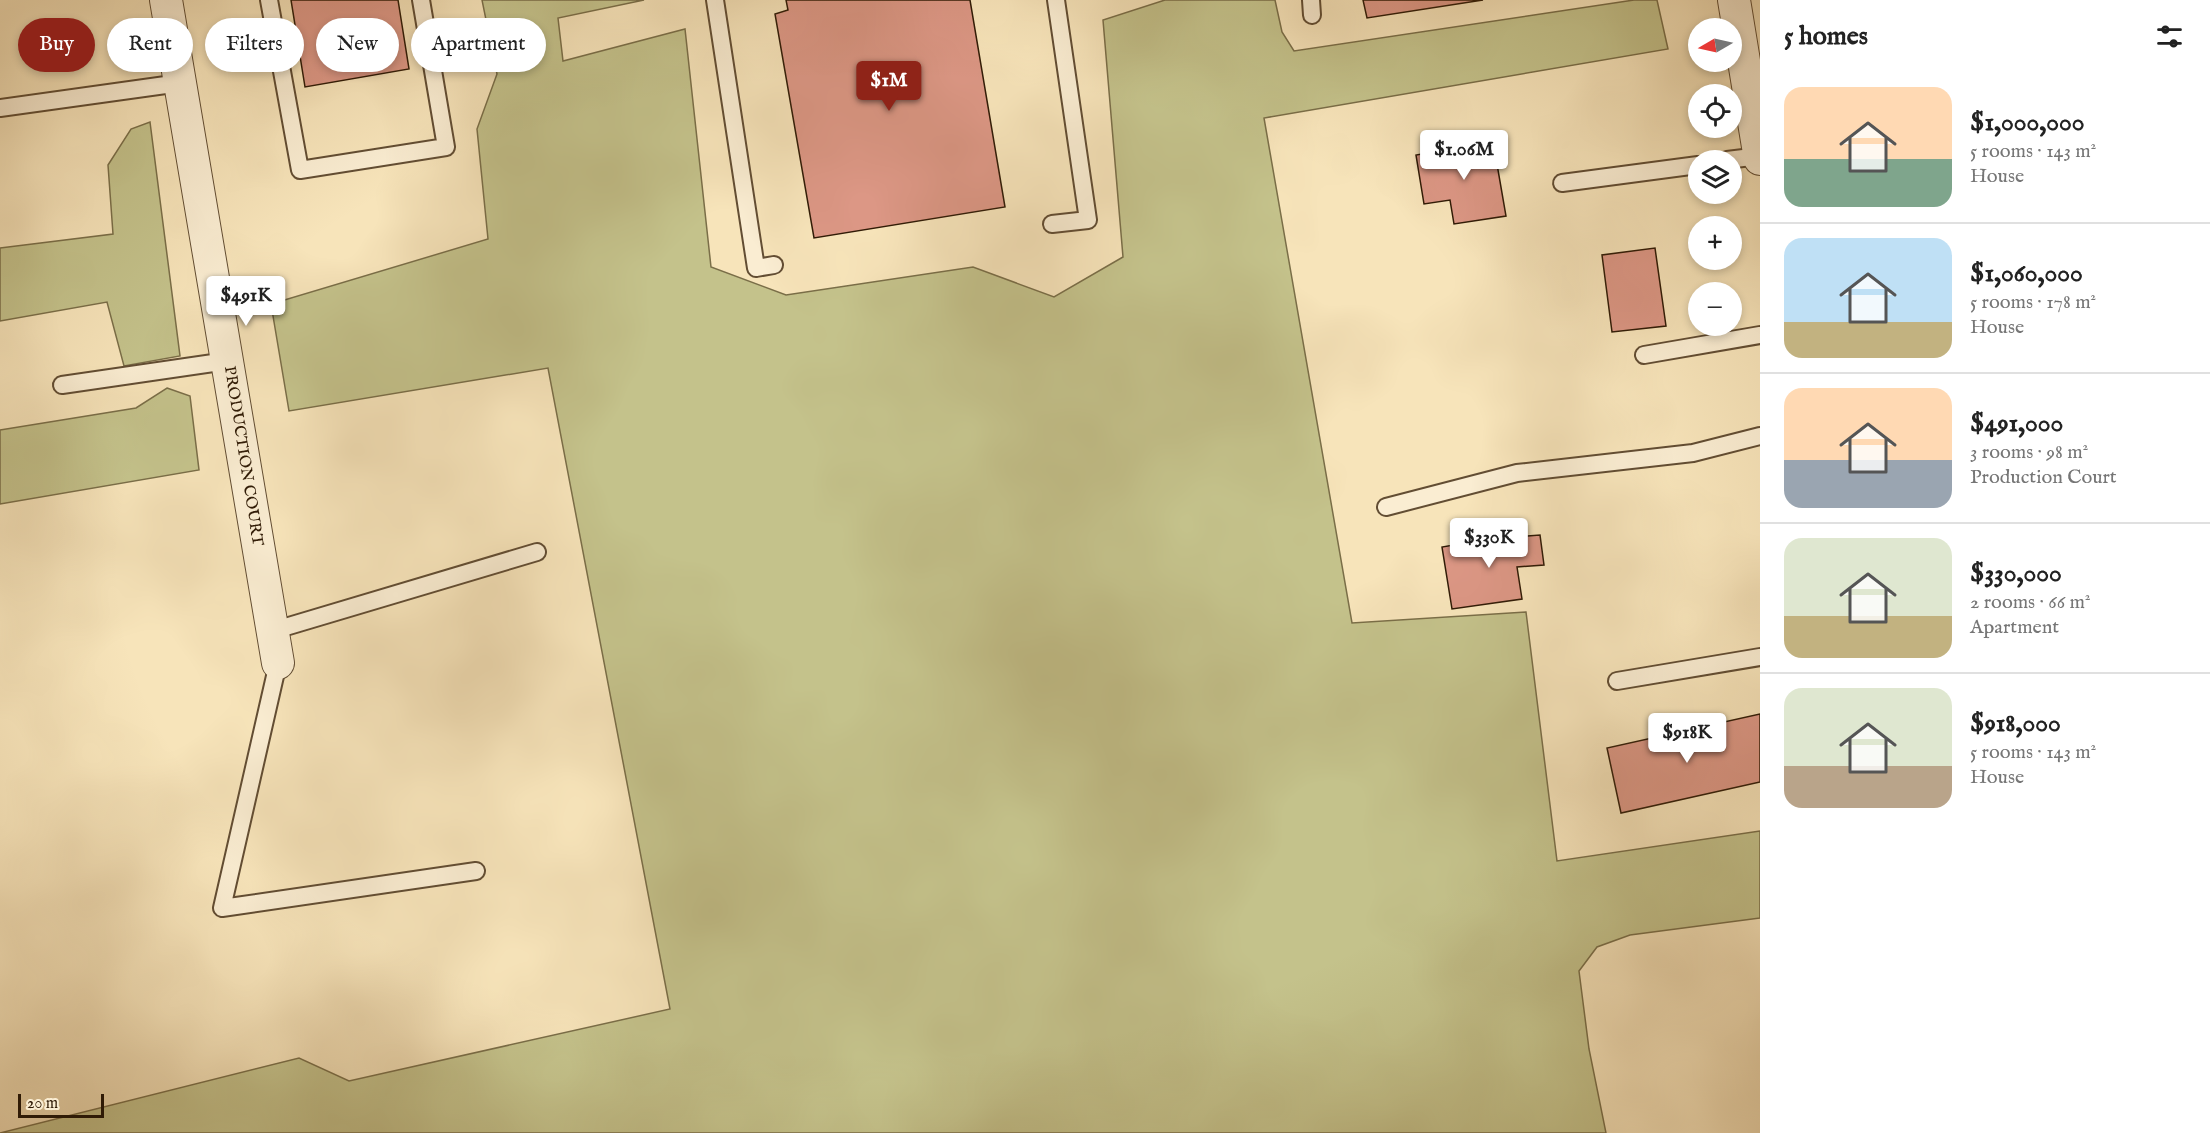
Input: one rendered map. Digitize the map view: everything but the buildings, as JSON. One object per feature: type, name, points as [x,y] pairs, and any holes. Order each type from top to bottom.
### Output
[{"type":"street","name":"PRODUCTION COURT","points":[[166,0],[278,663]]},
{"type":"street","points":[[1734,0],[1753,68],[1760,158]]},
{"type":"lane","points":[[269,0],[300,170],[446,147],[421,0]]},
{"type":"lane","points":[[715,0],[756,268],[774,265]]},
{"type":"lane","points":[[1052,224],[1088,220],[1056,0]]},
{"type":"lane","points":[[0,108],[180,83]]},
{"type":"lane","points":[[1742,159],[1760,158]]},
{"type":"lane","points":[[1562,183],[1688,166]]},
{"type":"lane","points":[[1644,355],[1760,335]]},
{"type":"lane","points":[[63,385],[227,361]]},
{"type":"lane","points":[[1386,507],[1517,473],[1693,453],[1760,436]]},
{"type":"lane","points":[[272,631],[537,552]]},
{"type":"lane","points":[[1617,681],[1760,657]]},
{"type":"lane","points":[[278,663],[222,908],[476,871]]},
{"type":"shaded area","points":[[482,0],[644,0],[558,18],[563,61],[685,29],[711,267],[786,295],[973,267],[1054,297],[1123,257],[1103,20],[1165,0],[1275,0],[1282,32],[1294,51],[1634,0],[1657,0],[1668,49],[1264,118],[1352,623],[1526,612],[1557,861],[1760,831],[1760,918],[1630,935],[1597,947],[1579,971],[1589,1049],[1606,1133],[0,1133],[299,1058],[349,1081],[670,1009],[548,368],[289,411],[271,304],[488,239],[477,129],[497,72],[546,72],[546,18],[486,18]]},
{"type":"shaded area","points":[[150,122],[180,356],[124,366],[107,302],[0,321],[0,248],[113,234],[108,165],[131,129]]},
{"type":"shaded area","points":[[167,388],[190,396],[199,470],[0,504],[0,430],[136,408]]}]
